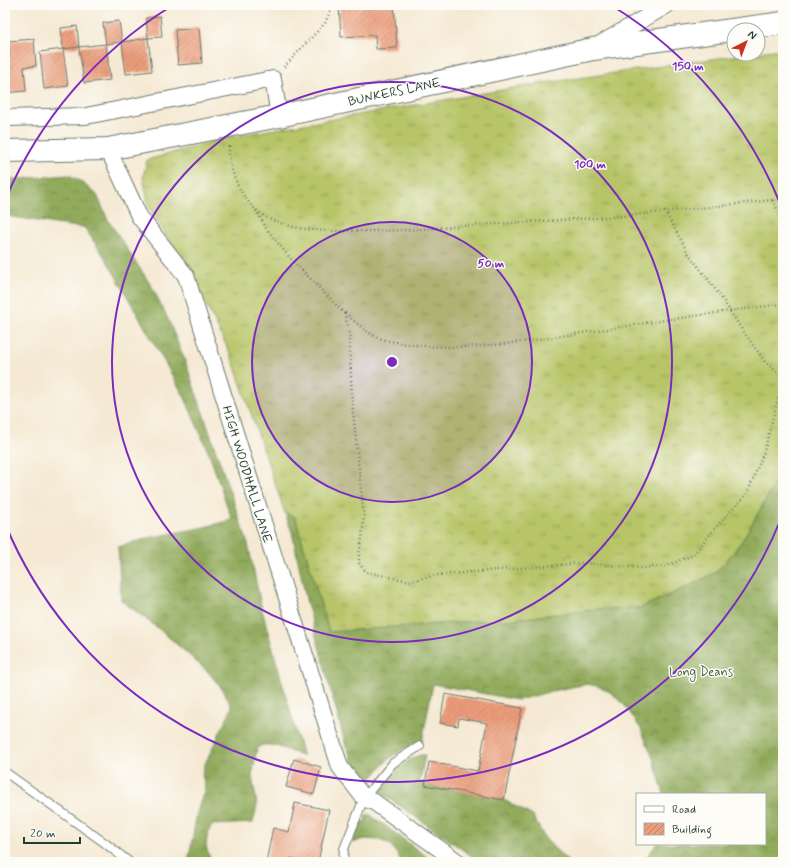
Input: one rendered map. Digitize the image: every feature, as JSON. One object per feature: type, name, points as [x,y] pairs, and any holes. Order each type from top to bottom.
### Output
[{"type":"street","points":[[593,49],[666,5]]},
{"type":"street","name":"BUNKERS LANE","points":[[5,151],[108,150],[279,116],[593,49],[783,23]]},
{"type":"street","points":[[5,118],[86,116],[272,79],[279,116]]},
{"type":"street","name":"HIGH WOODHALL LANE","points":[[108,150],[139,216],[186,276],[340,767],[369,800],[458,862]]},
{"type":"lane","points":[[343,862],[344,849],[369,800],[392,763],[420,746]]},
{"type":"lane","points":[[5,772],[106,842],[129,862]]},
{"type":"path","points":[[272,79],[325,23],[333,5]]},
{"type":"path","points":[[234,124],[229,137],[229,152],[232,167],[242,193],[251,206],[261,214],[272,220],[301,229],[322,231],[401,230],[612,216],[783,199]]},
{"type":"path","points":[[773,200],[783,223]]},
{"type":"path","points":[[256,210],[266,228],[290,258],[344,313],[369,334],[389,341],[430,346],[485,346],[729,310],[783,304]]},
{"type":"path","points":[[665,211],[688,253],[765,362],[783,377]]},
{"type":"path","points":[[344,313],[349,329],[352,402],[364,517],[359,563],[366,572],[403,580],[409,581],[437,575],[583,564],[642,568],[666,566],[693,555],[716,527],[747,494],[764,452],[778,399],[783,388]]},
{"type":"green space","points":[[783,49],[783,431],[776,482],[743,539],[733,553],[716,572],[640,608],[598,609],[508,620],[329,632],[295,517],[285,513],[231,355],[200,292],[149,207],[143,178],[147,160],[229,137],[531,85],[726,57],[726,62],[766,62],[766,51]]},
{"type":"green space","points":[[69,175],[80,181],[97,195],[107,218],[152,287],[167,317],[184,358],[248,544],[262,610],[303,757],[280,747],[267,745],[257,748],[252,776],[257,805],[253,823],[212,825],[208,834],[206,847],[207,852],[213,862],[188,862],[197,813],[205,788],[202,774],[205,764],[232,707],[223,690],[208,672],[164,633],[121,600],[118,547],[148,538],[232,520],[210,456],[185,398],[106,259],[84,227],[5,216],[5,180]]},
{"type":"green space","name":"Long Deans","points":[[783,431],[783,862],[641,862],[656,845],[766,845],[766,793],[664,793],[653,758],[641,729],[626,707],[610,692],[597,686],[587,684],[518,700],[433,684],[422,742],[418,742],[401,750],[386,762],[369,781],[358,789],[351,756],[346,746],[306,599],[292,532],[285,513],[295,517],[329,632],[508,620],[598,609],[640,608],[716,572],[743,539],[776,482]]},
{"type":"green space","points":[[421,755],[425,755],[420,781],[416,780],[425,785],[504,800],[533,816],[544,837],[569,862],[480,862],[380,792],[403,765]]},
{"type":"green space","points":[[369,814],[434,862],[402,862],[391,845],[380,840],[364,839],[352,843],[359,823],[366,821],[365,816]]},
{"type":"building","points":[[394,5],[397,48],[376,49],[375,35],[341,37],[339,6]]},
{"type":"building","points":[[160,16],[162,37],[148,38],[146,18]]},
{"type":"building","points":[[119,21],[122,42],[106,44],[103,23]]},
{"type":"building","points":[[77,26],[79,47],[63,49],[61,28]]},
{"type":"building","points":[[199,28],[202,63],[178,65],[175,30]]},
{"type":"building","points":[[148,38],[152,71],[126,74],[122,42]]},
{"type":"building","points":[[34,39],[36,66],[24,67],[26,91],[5,93],[5,58],[10,58],[8,41]]},
{"type":"building","points":[[106,44],[110,80],[84,83],[79,47]]},
{"type":"building","points":[[63,49],[68,86],[44,89],[40,52]]},
{"type":"building","points":[[445,694],[522,708],[504,800],[425,785],[429,762],[478,771],[487,723],[459,718],[458,726],[440,723]]},
{"type":"building","points":[[294,759],[321,767],[314,794],[286,787]]},
{"type":"building","points":[[295,803],[329,810],[318,862],[291,858],[290,862],[266,862],[273,828],[289,832]]}]
